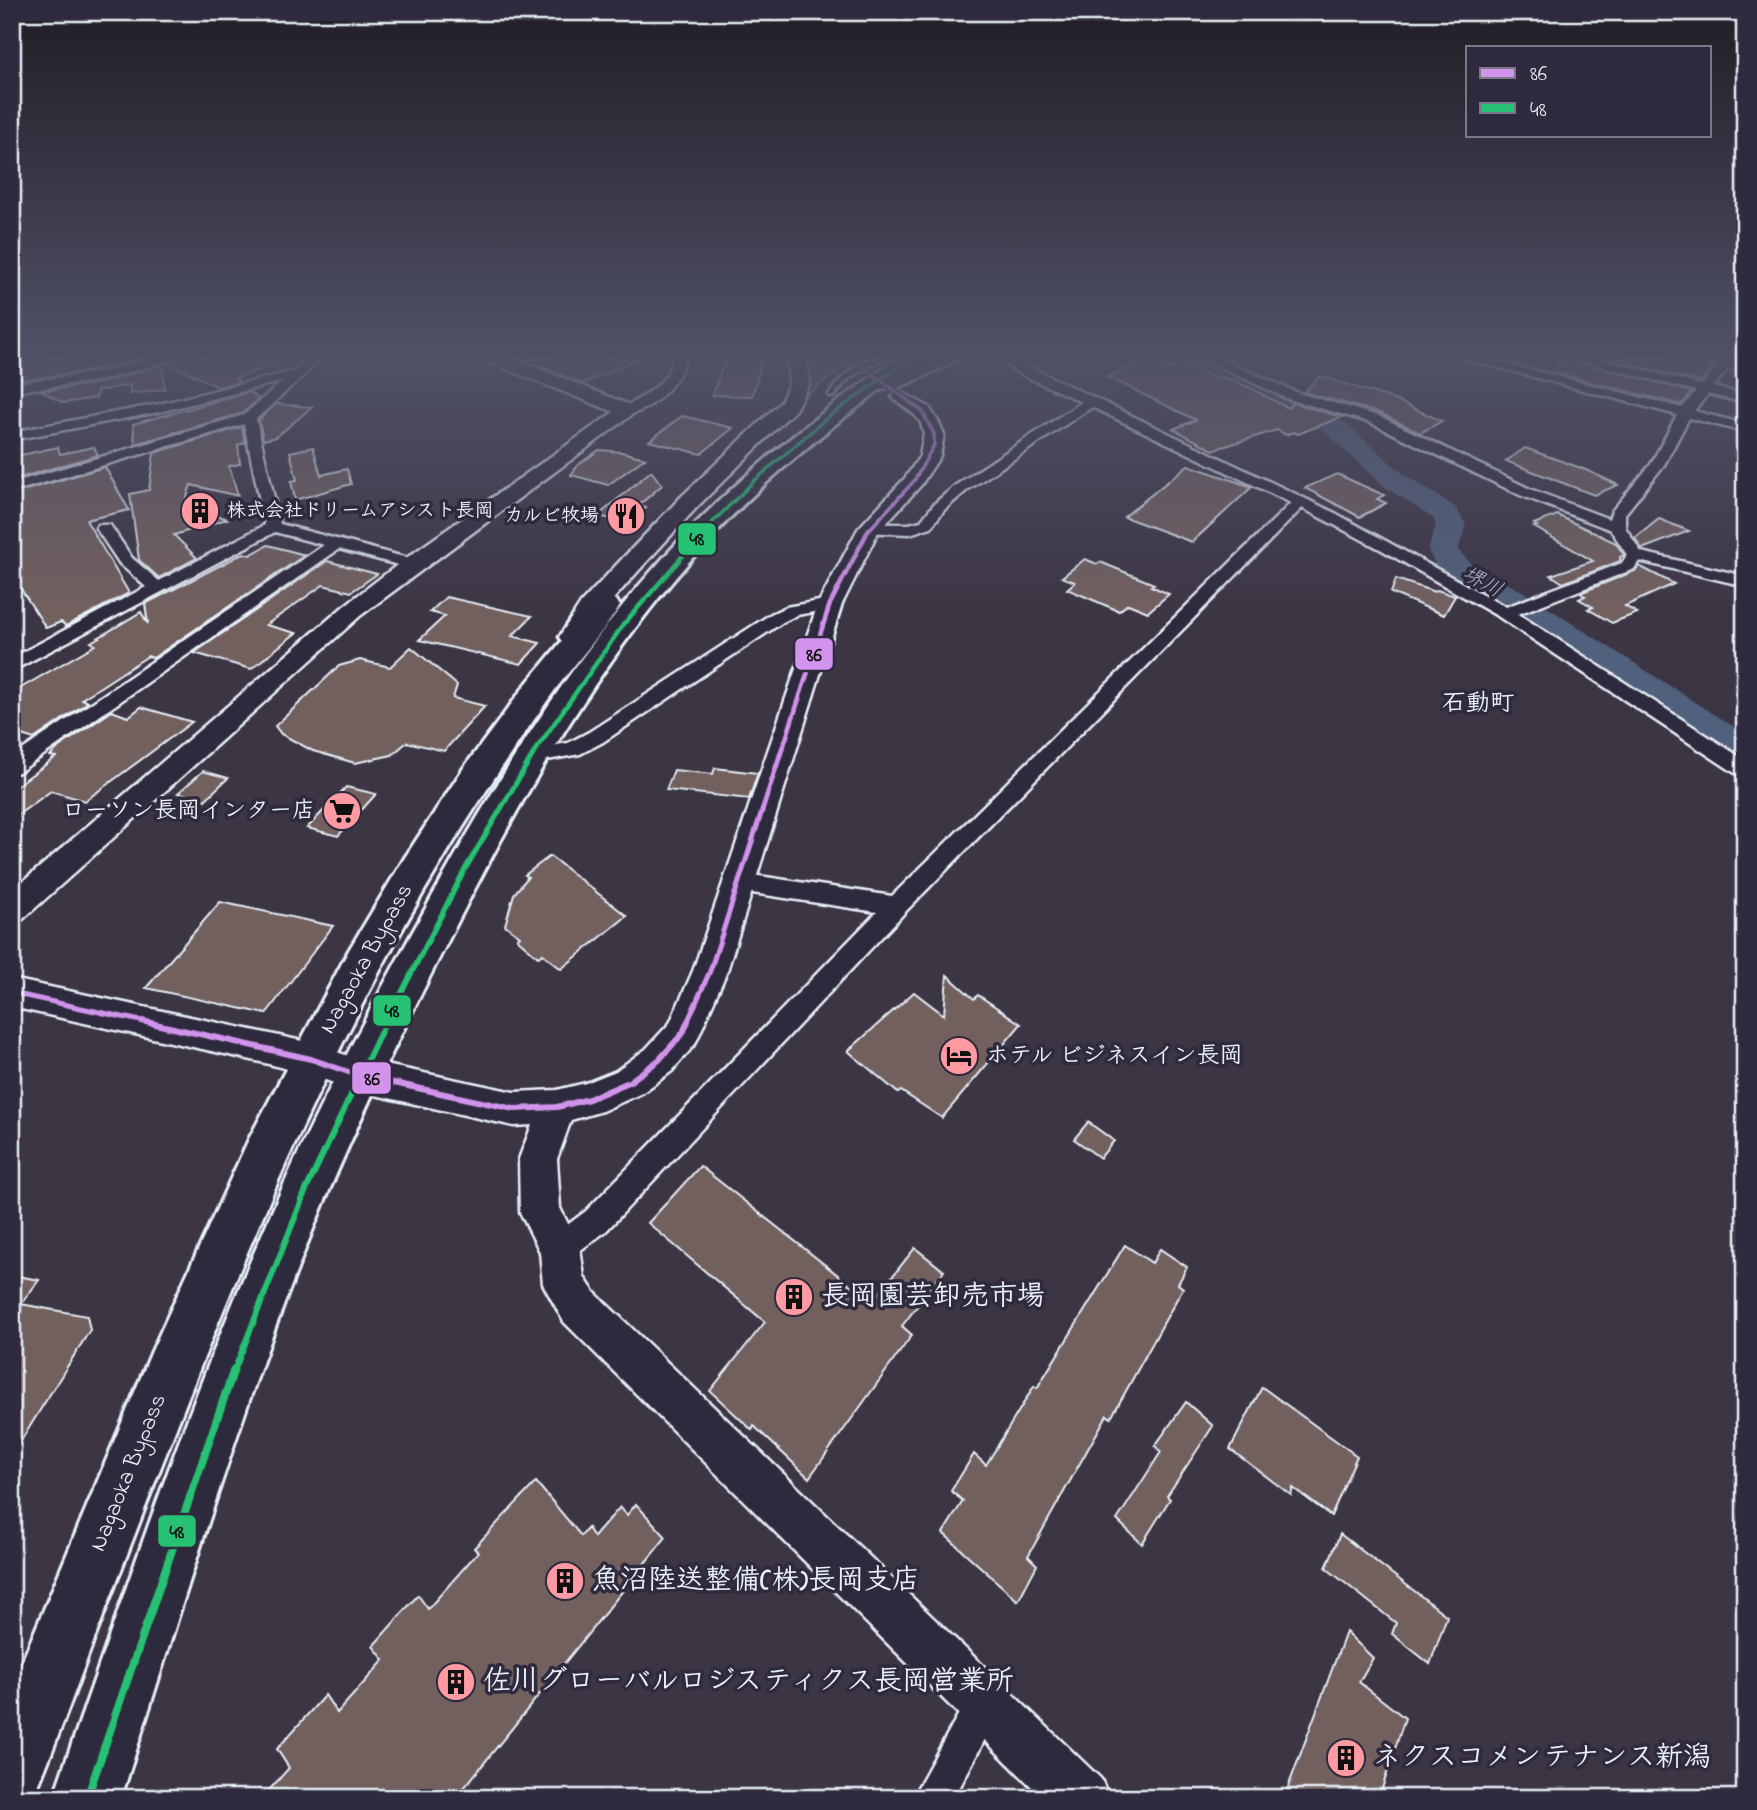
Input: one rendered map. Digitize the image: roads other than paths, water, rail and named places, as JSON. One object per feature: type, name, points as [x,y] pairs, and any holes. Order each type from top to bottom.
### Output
[{"type":"highway","name":"Nagaoka Bypass","points":[[12,1770],[65,1629],[177,1354],[311,1059],[397,902],[446,819],[558,661],[657,546],[767,442]]},
{"type":"highway","name":"Nagaoka Bypass","points":[[87,1798],[227,1388],[278,1257],[357,1075],[446,905],[531,756],[604,646],[682,553],[797,442]]},
{"type":"highway","points":[[721,513],[810,442]]},
{"type":"main road","points":[[558,661],[590,609],[690,501],[750,442]]},
{"type":"street","points":[[12,488],[166,442]]},
{"type":"street","points":[[254,442],[272,527]]},
{"type":"street","points":[[12,910],[352,611],[413,564],[584,442]]},
{"type":"street","points":[[12,993],[311,1059],[357,1075],[514,1109],[556,1107],[589,1100],[629,1082],[659,1060],[684,1033],[710,971],[830,604],[869,529],[914,481],[934,442]]},
{"type":"street","points":[[869,529],[910,529],[926,524],[939,507],[961,488],[1030,442]]},
{"type":"street","points":[[1167,442],[1516,609],[1745,770]]},
{"type":"street","points":[[1423,442],[1525,492],[1618,527]]},
{"type":"street","points":[[1669,442],[1657,465],[1617,514],[1618,527],[1635,555],[1745,581]]},
{"type":"street","points":[[560,1248],[596,1221],[897,906],[1299,503]]},
{"type":"street","points":[[12,665],[272,527],[413,564]]},
{"type":"street","points":[[104,528],[126,561],[157,588]]},
{"type":"street","points":[[12,767],[336,544]]},
{"type":"street","points":[[1516,609],[1618,572],[1628,566],[1635,555]]},
{"type":"street","points":[[531,756],[550,755],[585,743],[777,618],[792,611],[830,604]]},
{"type":"street","points":[[739,882],[897,906]]},
{"type":"street","points":[[556,1107],[538,1159],[540,1212],[560,1248],[564,1284],[579,1307],[986,1701],[1082,1798]]},
{"type":"street","points":[[932,1798],[986,1701]]},
{"type":"waterway","name":"堺川","points":[[1352,442],[1395,481],[1445,513],[1451,525],[1443,550],[1448,561],[1462,573],[1509,597],[1745,752]]},
{"type":"place","name":"株式会社ドリームアシスト長岡","points":[[200,511]]},
{"type":"place","name":"カルビ牧場","points":[[626,516]]},
{"type":"place","name":"ローソン長岡インター店","points":[[342,811]]},
{"type":"place","name":"ホテル ビジネスイン長岡","points":[[959,1056]]},
{"type":"place","name":"長岡園芸卸売市場","points":[[794,1297]]},
{"type":"place","name":"魚沼陸送整備(株)長岡支店","points":[[565,1581]]},
{"type":"place","name":"佐川グローバルロジスティクス長岡営業所","points":[[456,1682]]},
{"type":"place","name":"ネクスコメンテナンス新潟","points":[[1346,1758]]},
{"type":"district","name":"石動町","points":[[1478,704]]}]
